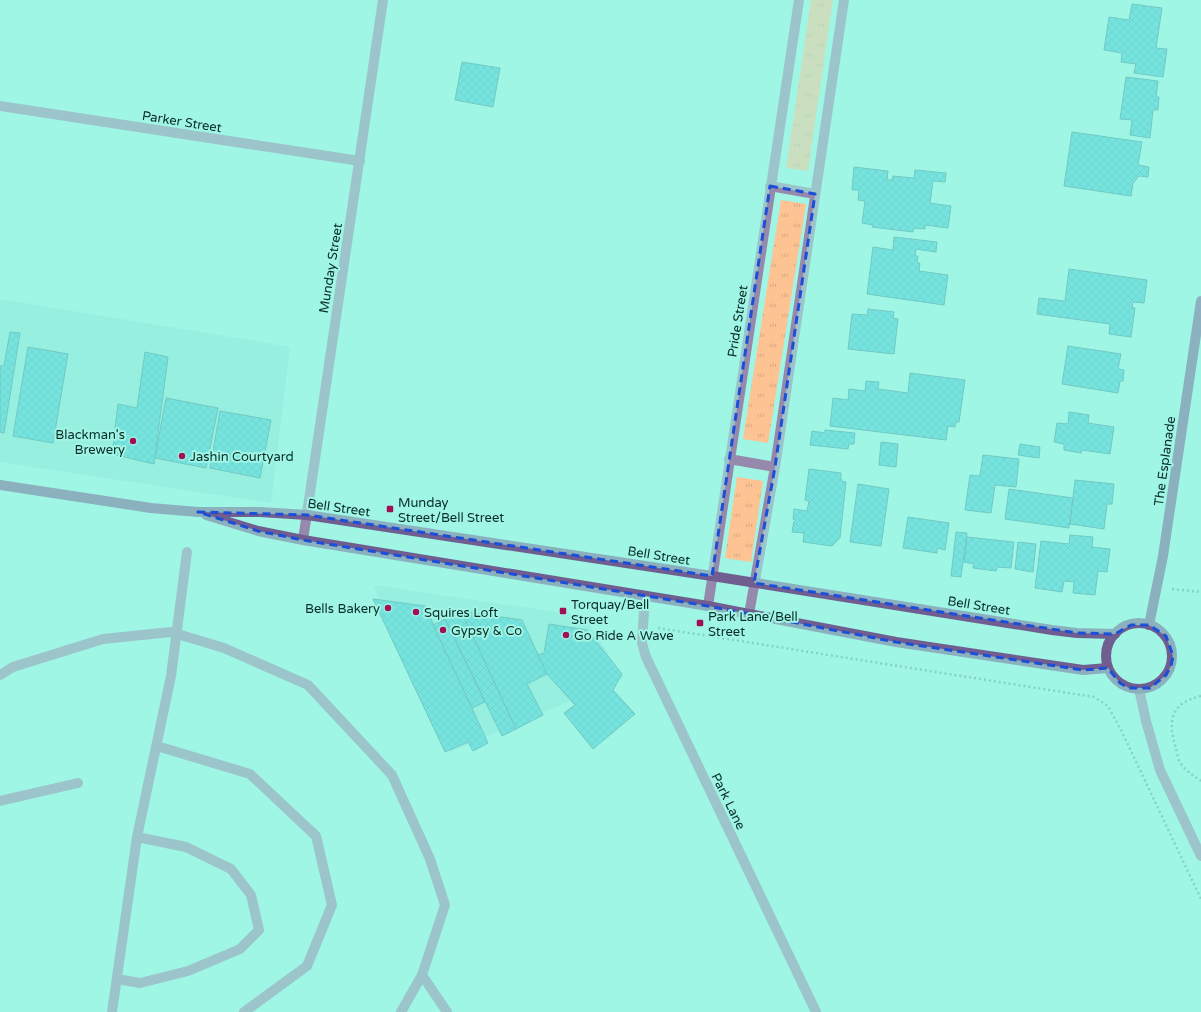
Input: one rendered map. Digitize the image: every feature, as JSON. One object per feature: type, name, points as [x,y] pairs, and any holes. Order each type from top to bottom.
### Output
[{"type":"street","name":"Munday Street","points":[[302,540],[307,515],[383,0]]},
{"type":"street","name":"Pride Street","points":[[708,606],[799,0]]},
{"type":"street","points":[[749,614],[775,467],[844,0]]},
{"type":"street","name":"Parker Street","points":[[0,106],[360,161]]},
{"type":"street","points":[[770,186],[815,194]]},
{"type":"street","name":"The Esplanade","points":[[1149,625],[1164,548],[1201,301]]},
{"type":"street","points":[[729,460],[775,467]]},
{"type":"street","name":"Bell Street","points":[[0,486],[151,508],[198,512],[260,512],[307,515],[712,576],[1052,630],[1077,633],[1115,634]]},
{"type":"street","name":"Bell Street","points":[[198,512],[258,531],[302,540],[708,606],[896,642],[1083,670],[1108,668]]},
{"type":"street","points":[[112,1012],[137,837],[171,676],[187,552]]},
{"type":"street","name":"Park Lane","points":[[645,596],[642,643],[646,657],[816,1012]]},
{"type":"street","points":[[1140,624],[1149,625],[1158,629],[1166,636],[1172,656],[1171,666],[1159,683],[1150,688],[1140,689],[1129,688],[1120,684],[1108,668],[1106,659],[1110,641],[1115,634],[1122,628],[1140,624]]},
{"type":"street","points":[[0,676],[13,667],[103,639],[171,632],[224,648],[308,685],[392,775],[430,859],[445,905],[422,975],[401,1012]]},
{"type":"street","points":[[1140,689],[1146,721],[1160,770],[1201,856]]},
{"type":"street","points":[[156,746],[250,774],[316,836],[332,905],[307,966],[244,1012]]},
{"type":"street","points":[[0,800],[78,783]]},
{"type":"street","points":[[117,979],[140,982],[188,972],[240,949],[259,930],[251,895],[231,869],[186,847],[137,837]]},
{"type":"street","points":[[422,975],[446,1012]]},
{"type":"path","points":[[1157,587],[1201,592]]},
{"type":"path","points":[[644,625],[1094,698],[1108,706],[1122,732],[1201,899]]},
{"type":"path","points":[[1201,696],[1181,704],[1175,711],[1171,723],[1174,743],[1181,764],[1188,773],[1201,781]]},
{"type":"highlighted area","points":[[770,186],[815,194],[775,467],[754,583],[1077,633],[1115,634],[1131,625],[1149,625],[1166,636],[1173,656],[1171,666],[1166,675],[1150,688],[1129,688],[1120,683],[1108,668],[1083,670],[896,642],[708,606],[303,540],[258,531],[198,512],[307,515],[712,576]]},
{"type":"shaded area","points":[[0,299],[290,347],[271,503],[0,462]]},
{"type":"shaded area","points":[[373,585],[584,616],[624,678],[451,752]]},
{"type":"green space","points":[[811,0],[833,0],[808,171],[786,168]]},
{"type":"green space","points":[[781,200],[806,204],[768,443],[743,439]]},
{"type":"green space","points":[[737,477],[763,481],[751,562],[725,558]]},
{"type":"building","points":[[1132,4],[1162,8],[1156,48],[1167,49],[1163,77],[1134,73],[1136,64],[1121,62],[1122,53],[1104,50],[1109,17],[1129,20]]},
{"type":"building","points":[[462,62],[500,68],[493,107],[455,100]]},
{"type":"building","points":[[1126,77],[1158,81],[1156,97],[1159,97],[1158,110],[1153,110],[1150,138],[1130,135],[1132,120],[1120,119]]},
{"type":"building","points":[[1072,132],[1142,142],[1138,165],[1149,167],[1148,177],[1139,176],[1133,183],[1131,196],[1064,186]]},
{"type":"building","points":[[854,167],[888,171],[887,180],[892,180],[893,176],[914,178],[915,170],[946,173],[945,182],[933,181],[930,203],[951,206],[948,228],[925,225],[925,229],[914,228],[913,232],[872,227],[873,225],[862,223],[865,201],[858,200],[859,190],[852,190]]},
{"type":"building","points":[[894,237],[937,242],[936,252],[916,249],[915,256],[918,256],[917,263],[920,263],[919,271],[948,275],[944,305],[867,294],[873,247],[893,250]]},
{"type":"building","points":[[1069,269],[1147,280],[1144,303],[1133,302],[1132,307],[1135,308],[1131,337],[1109,334],[1110,324],[1037,314],[1039,298],[1065,301]]},
{"type":"building","points":[[868,309],[894,312],[893,318],[898,319],[894,354],[848,349],[852,314],[867,315]]},
{"type":"building","points":[[10,332],[20,333],[4,433],[0,432],[0,366],[4,366]]},
{"type":"building","points":[[1068,346],[1121,354],[1118,369],[1124,370],[1123,381],[1120,381],[1118,393],[1062,384]]},
{"type":"building","points":[[28,347],[68,354],[53,443],[13,436]]},
{"type":"building","points":[[145,352],[168,357],[154,464],[112,454],[118,404],[137,408]]},
{"type":"building","points":[[910,373],[965,380],[959,422],[956,422],[955,427],[948,426],[946,440],[830,426],[833,398],[848,400],[849,389],[865,391],[866,381],[879,382],[878,389],[908,393]]},
{"type":"building","points":[[166,398],[218,408],[206,468],[155,458]]},
{"type":"building","points":[[220,411],[271,420],[260,478],[210,468]]},
{"type":"building","points":[[1069,412],[1089,415],[1088,423],[1114,427],[1110,454],[1082,450],[1081,453],[1064,450],[1064,444],[1054,442],[1057,423],[1068,424]]},
{"type":"building","points":[[825,430],[855,433],[854,444],[849,444],[848,449],[810,445],[812,431],[825,433]]},
{"type":"building","points":[[881,442],[898,444],[896,467],[879,465]]},
{"type":"building","points":[[1020,444],[1040,447],[1039,458],[1018,455]]},
{"type":"building","points":[[983,455],[1019,459],[1016,487],[995,485],[991,513],[965,510],[970,475],[980,476]]},
{"type":"building","points":[[809,469],[841,473],[841,481],[846,482],[840,538],[832,546],[803,542],[804,533],[792,532],[794,521],[796,520],[793,519],[794,509],[807,511],[809,501],[805,500]]},
{"type":"building","points":[[1075,480],[1114,484],[1112,504],[1107,504],[1104,529],[1070,524]]},
{"type":"building","points":[[858,484],[889,489],[881,546],[850,542]]},
{"type":"building","points":[[1009,489],[1073,498],[1069,528],[1005,519]]},
{"type":"building","points":[[908,517],[949,523],[945,550],[937,548],[937,553],[903,548]]},
{"type":"building","points":[[956,532],[967,533],[961,577],[951,576]]},
{"type":"building","points":[[1070,535],[1093,537],[1092,547],[1110,549],[1107,572],[1098,571],[1095,595],[1073,593],[1074,582],[1064,581],[1062,592],[1035,588],[1041,541],[1069,544]]},
{"type":"building","points":[[967,537],[1014,542],[1011,568],[997,567],[996,571],[973,568],[974,564],[964,562]]},
{"type":"building","points":[[1018,542],[1036,544],[1033,572],[1015,569]]},
{"type":"building","points":[[373,599],[425,606],[488,743],[473,751],[468,742],[445,752]]},
{"type":"building","points":[[461,611],[522,620],[547,674],[527,684],[543,715],[516,729]]},
{"type":"building","points":[[461,611],[516,729],[502,736],[445,619]]},
{"type":"building","points":[[445,619],[485,702],[472,708],[433,625]]},
{"type":"building","points":[[549,624],[587,630],[622,674],[613,690],[635,714],[593,749],[564,713],[575,705],[547,674],[538,655],[544,653]]},
{"type":"place","name":"Blackman's Brewery","points":[[133,441]]},
{"type":"place","name":"Jashin Courtyard","points":[[182,456]]},
{"type":"place","name":"Munday Street/Bell Street","points":[[390,509]]},
{"type":"place","name":"Bells Bakery","points":[[388,608]]},
{"type":"place","name":"Torquay/Bell Street","points":[[563,611]]},
{"type":"place","name":"Squires Loft","points":[[416,612]]},
{"type":"place","name":"Park Lane/Bell Street","points":[[700,623]]},
{"type":"place","name":"Gypsy & Co","points":[[443,630]]},
{"type":"place","name":"Go Ride A Wave","points":[[566,635]]}]
